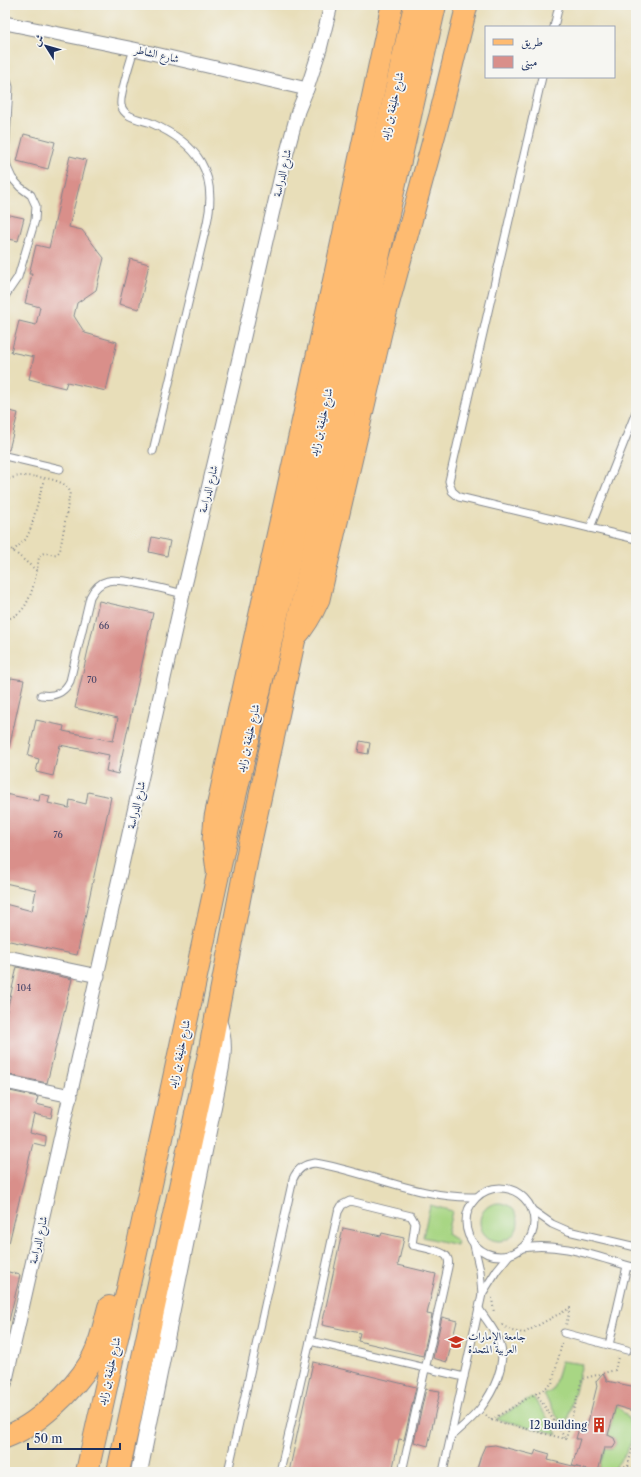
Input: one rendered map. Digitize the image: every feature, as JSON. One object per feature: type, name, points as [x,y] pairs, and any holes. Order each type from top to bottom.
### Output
[{"type":"highway","name":"شارع خليفة بن زايد","points":[[89,1462],[142,1226],[217,874],[327,398],[415,5]]},
{"type":"highway","name":"شارع خليفة بن زايد","points":[[118,1472],[216,1017],[249,848],[294,639],[435,5]]},
{"type":"highway","points":[[5,1437],[22,1429],[48,1411],[70,1390],[90,1363],[99,1344],[126,1241],[134,1230],[142,1226]]},
{"type":"highway","points":[[72,1472],[77,1464],[89,1462]]},
{"type":"main road","points":[[217,874],[213,840],[215,817],[333,283],[392,5]]},
{"type":"main road","points":[[294,639],[309,621],[319,599],[383,324],[440,115],[467,5]]},
{"type":"street","name":"شارع الدراسة","points":[[5,1384],[183,594],[232,393],[290,137],[320,49],[331,5]]},
{"type":"street","name":"شارع الشاطر","points":[[5,23],[134,49],[307,89]]},
{"type":"street","points":[[5,958],[12,958],[98,976]]},
{"type":"street","points":[[139,1472],[223,1057],[222,1036],[216,1017]]},
{"type":"street","points":[[5,1082],[70,1096]]},
{"type":"lane","points":[[554,26],[559,5]]},
{"type":"lane","points":[[134,49],[121,99],[122,108],[128,115],[150,123],[170,133],[190,147],[207,175],[210,191],[210,207],[207,223],[153,451]]},
{"type":"lane","points":[[5,74],[9,86],[5,154],[7,167],[12,178],[20,187],[31,195],[36,206],[35,220],[18,277],[5,296]]},
{"type":"lane","points":[[542,78],[449,481],[452,491],[459,497],[636,539]]},
{"type":"lane","points":[[590,528],[636,412]]},
{"type":"lane","points":[[5,456],[60,469]]},
{"type":"lane","points":[[41,695],[55,695],[62,692],[67,687],[70,681],[90,597],[98,586],[104,582],[117,580],[183,594]]},
{"type":"lane","points":[[228,1472],[293,1179],[299,1169],[304,1165],[315,1163],[437,1195],[476,1197]]},
{"type":"lane","points":[[522,1248],[527,1242],[532,1230],[534,1218],[528,1202],[522,1196],[507,1188],[499,1187],[490,1189],[476,1197],[470,1204],[465,1221],[469,1238],[482,1252],[501,1256],[510,1254],[522,1248],[541,1246],[560,1247],[636,1268]]},
{"type":"lane","points":[[280,1472],[338,1212],[342,1205],[350,1201],[411,1216],[414,1219],[416,1227],[412,1245],[442,1253],[447,1255],[448,1258],[448,1267],[402,1472]]},
{"type":"lane","points":[[532,1210],[544,1219],[568,1231],[636,1247]]},
{"type":"lane","points":[[474,1245],[480,1271],[482,1294]]},
{"type":"lane","points":[[443,1472],[482,1294],[496,1270],[510,1254]]},
{"type":"lane","points":[[609,1345],[627,1266]]},
{"type":"lane","points":[[451,1437],[480,1408],[493,1388],[502,1362],[502,1353],[497,1336],[478,1309]]},
{"type":"lane","points":[[564,1333],[624,1349]]},
{"type":"lane","points":[[310,1341],[464,1377]]},
{"type":"path","points":[[13,551],[26,539],[31,528],[47,466]]},
{"type":"path","points":[[5,480],[19,476],[52,479],[64,483],[69,487],[70,492],[60,551],[53,555],[45,552],[39,557],[37,572],[31,592],[22,610],[5,620]]},
{"type":"path","points":[[5,544],[37,572]]},
{"type":"path","points":[[482,1294],[492,1296],[495,1316]]},
{"type":"path","points":[[491,1420],[552,1384],[570,1308],[524,1333],[512,1331],[498,1321]]},
{"type":"path","points":[[566,1439],[582,1379],[615,1370],[624,1349]]},
{"type":"path","points":[[536,1393],[566,1439]]},
{"type":"path","points":[[480,1408],[491,1420],[566,1439]]},
{"type":"path","points":[[628,1466],[636,1434]]},
{"type":"path","points":[[614,1472],[617,1468],[628,1466],[636,1470]]},
{"type":"green space","points":[[499,1203],[512,1209],[518,1222],[512,1235],[499,1241],[486,1235],[480,1222],[486,1209]]},
{"type":"green space","points":[[430,1205],[452,1211],[447,1234],[458,1241],[457,1245],[423,1237]]},
{"type":"green space","points":[[561,1361],[582,1364],[565,1429],[544,1395],[553,1390]]},
{"type":"green space","points":[[533,1397],[558,1434],[496,1419]]},
{"type":"green space","points":[[616,1406],[628,1418],[631,1425],[632,1432],[629,1447],[619,1463],[608,1472],[598,1472],[605,1448],[612,1448],[616,1443],[614,1438],[608,1436]]},
{"type":"building","points":[[24,134],[55,142],[48,169],[17,161]]},
{"type":"building","points":[[70,156],[86,160],[69,227],[82,230],[104,258],[96,290],[77,303],[74,316],[85,333],[117,342],[106,391],[67,382],[65,388],[29,379],[34,357],[11,352],[19,321],[36,325],[40,307],[25,303],[32,274],[29,274],[36,245],[49,248]]},
{"type":"building","points":[[5,214],[24,218],[18,241],[5,238]]},
{"type":"building","points":[[130,259],[149,264],[139,309],[119,304]]},
{"type":"building","points":[[5,410],[18,413],[9,450],[5,450]]},
{"type":"building","points":[[152,537],[170,541],[167,556],[149,552]]},
{"type":"building","points":[[99,601],[153,613],[118,774],[106,771],[109,755],[60,745],[53,776],[36,772],[39,759],[28,756],[36,720],[64,726],[63,731],[113,741],[118,718],[75,708]]},
{"type":"building","points":[[11,678],[24,680],[9,748],[5,747],[5,707]]},
{"type":"building","points":[[360,741],[370,743],[368,754],[358,752]]},
{"type":"building","points":[[88,792],[111,797],[77,955],[5,940],[5,904],[32,911],[36,890],[5,883],[5,794],[39,801],[40,794],[50,796],[48,803],[69,808],[70,800],[86,804]]},
{"type":"building","points":[[17,967],[72,979],[47,1083],[5,1074],[5,1019]]},
{"type":"building","points":[[5,1090],[38,1097],[36,1104],[53,1108],[51,1118],[34,1114],[30,1132],[46,1136],[45,1146],[33,1143],[9,1243],[5,1242]]},
{"type":"building","points":[[343,1228],[381,1236],[382,1233],[404,1238],[398,1265],[436,1274],[427,1314],[432,1315],[423,1356],[358,1341],[360,1333],[322,1325]]},
{"type":"building","points":[[5,1271],[20,1275],[9,1321],[5,1321]]},
{"type":"building","points":[[442,1317],[457,1321],[447,1362],[433,1358]]},
{"type":"building","points":[[313,1362],[416,1387],[404,1440],[399,1439],[392,1472],[289,1472]]},
{"type":"building","points":[[603,1373],[607,1381],[636,1387],[636,1412],[616,1406],[608,1435],[614,1438],[616,1443],[613,1448],[604,1448],[598,1472],[583,1469],[583,1472],[476,1472],[485,1446],[495,1445],[534,1455],[536,1450],[550,1454],[548,1460],[572,1466],[580,1439],[576,1439],[580,1424],[587,1426],[597,1386],[596,1381]]},
{"type":"building","points":[[426,1389],[440,1391],[428,1446],[414,1442]]},
{"type":"place","name":"جامعة الإمارات العربية المتحدة","points":[[456,1342]]},
{"type":"place","name":"I2 Building","points":[[599,1425]]}]
